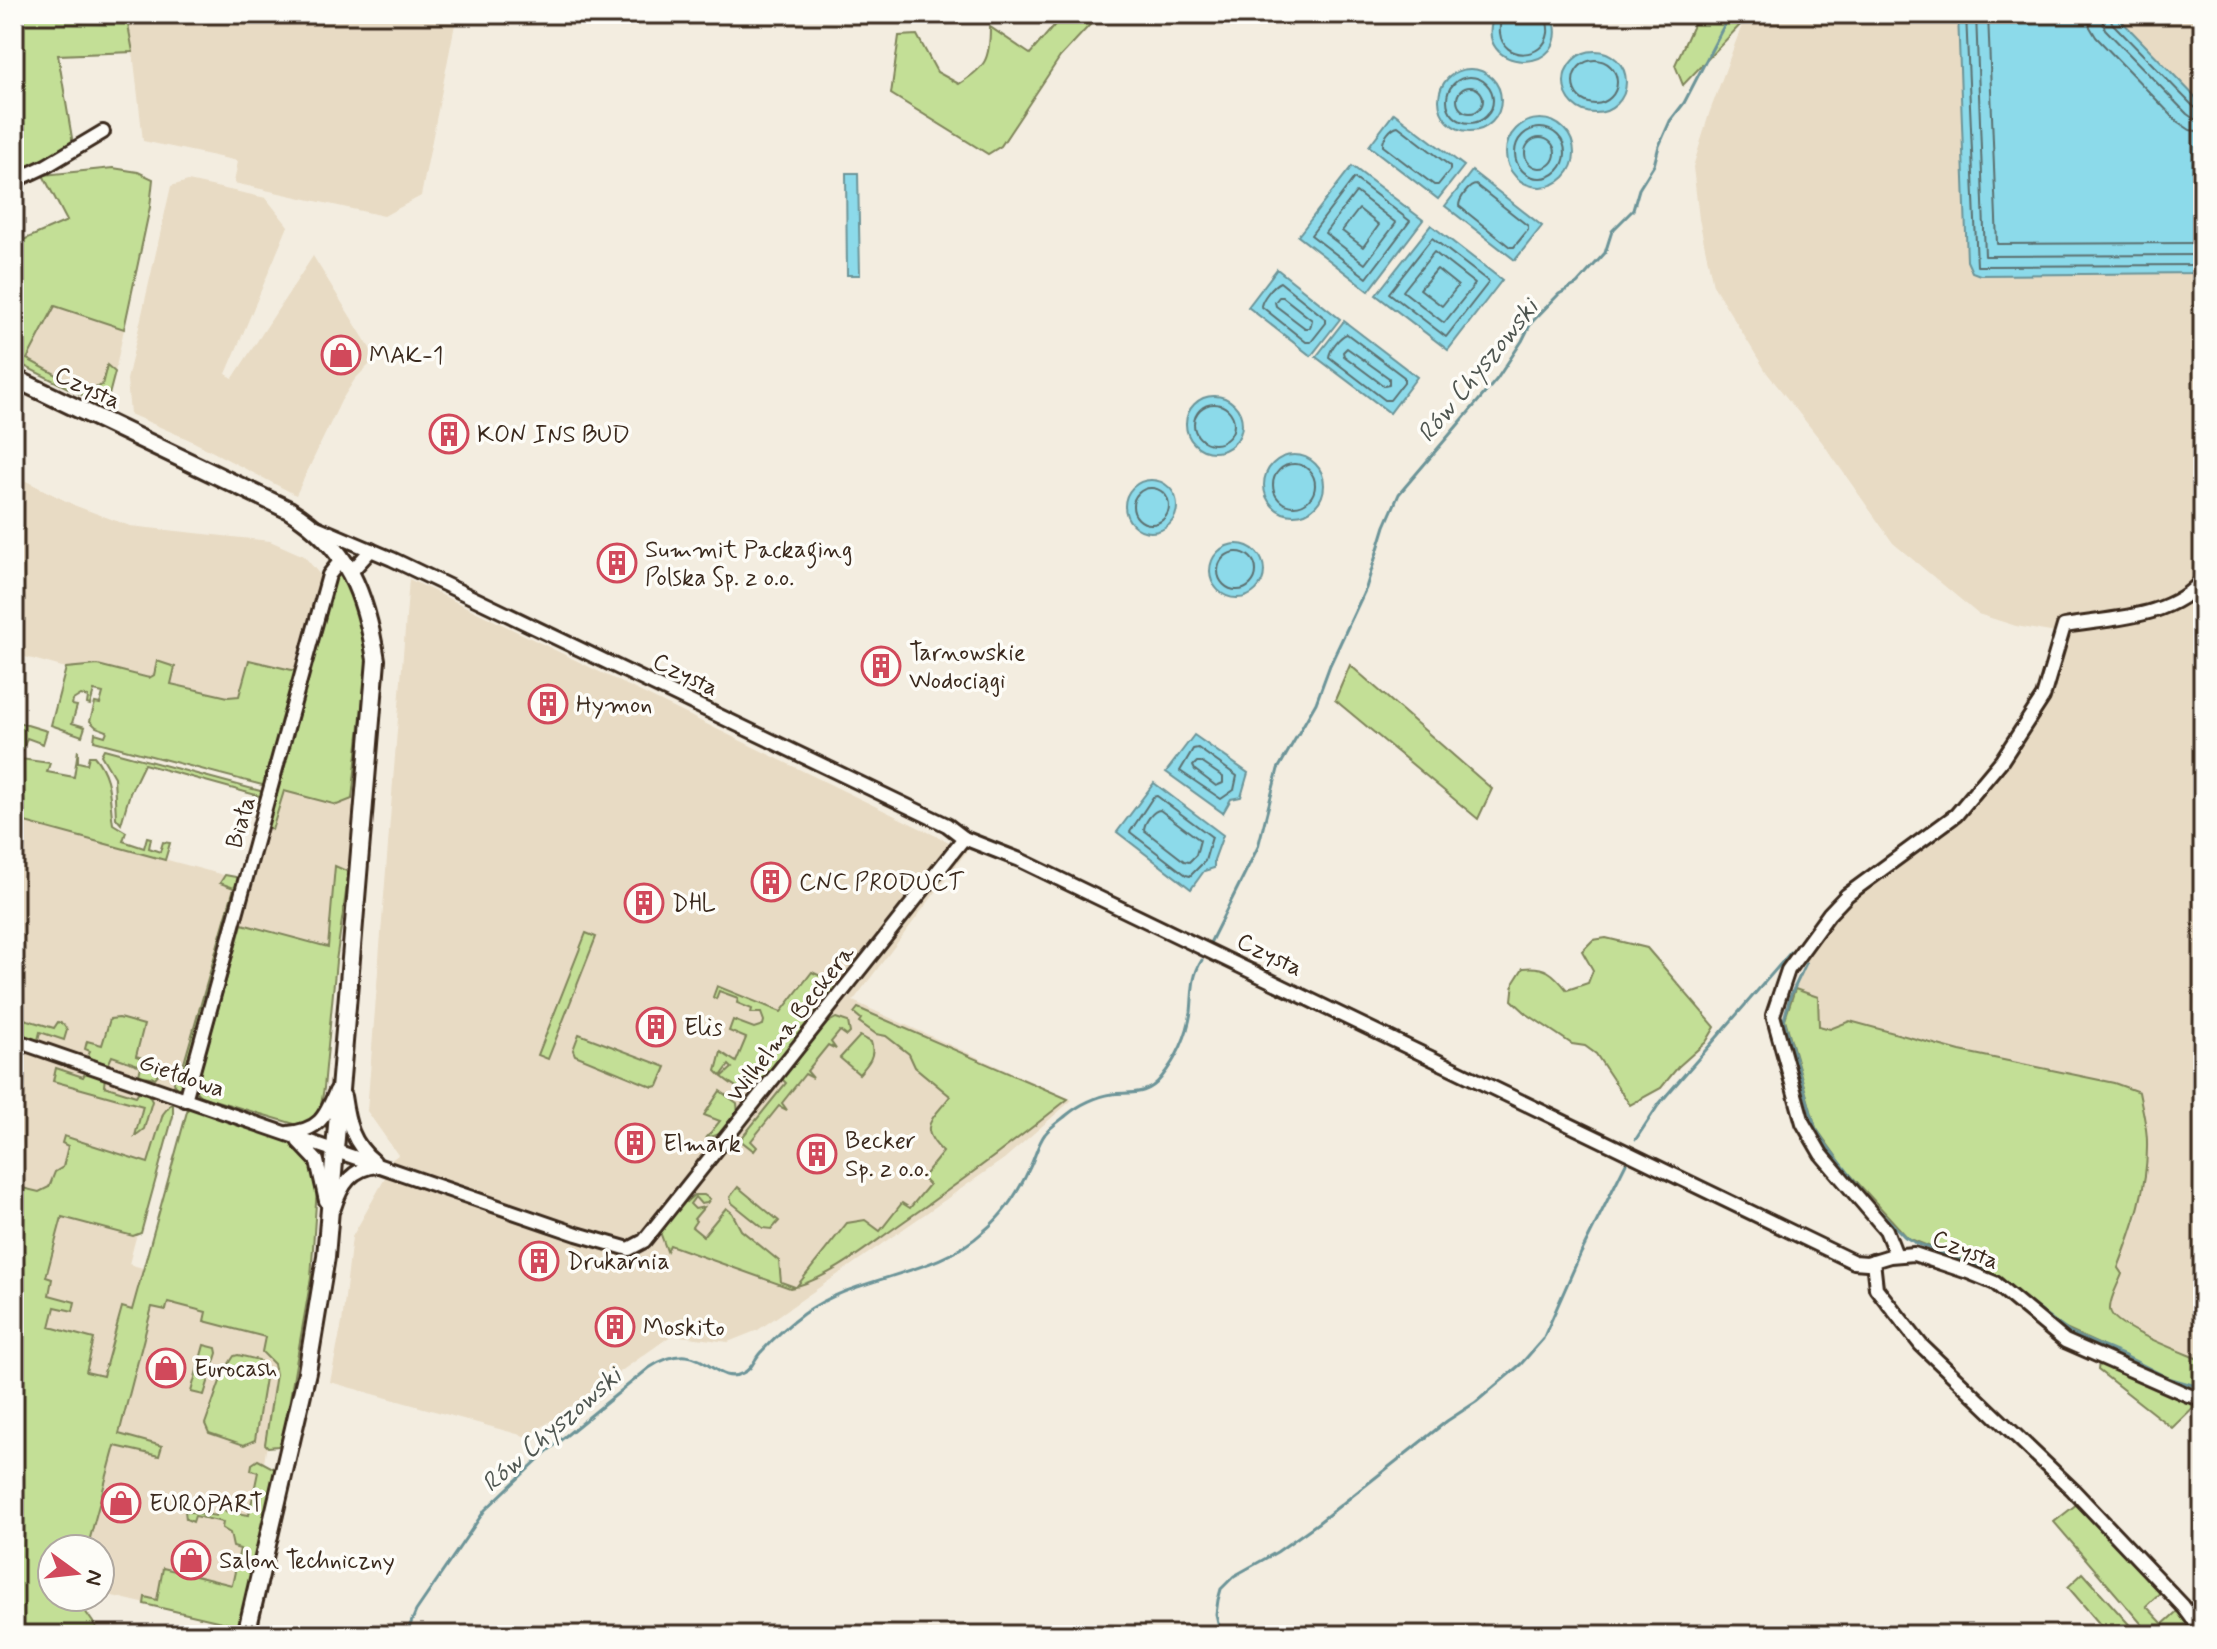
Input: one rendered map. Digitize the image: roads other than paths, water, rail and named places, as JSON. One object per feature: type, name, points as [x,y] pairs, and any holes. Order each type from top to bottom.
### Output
[{"type":"main road","name":"Czysta","points":[[14,378],[289,510],[314,526],[346,566],[364,604],[376,660],[330,1223],[307,1372],[246,1635]]},
{"type":"street","points":[[14,181],[103,132]]},
{"type":"street","name":"Czysta","points":[[314,526],[371,550],[947,825],[964,838],[1020,860],[1854,1262],[1914,1254],[1995,1283],[2065,1341],[2203,1399]]},
{"type":"street","name":"Biała","points":[[185,1100],[329,575],[371,550]]},
{"type":"street","points":[[1896,1255],[1886,1230],[1821,1154],[1803,1123],[1773,1015],[1788,970],[1847,895],[1956,815],[1977,792],[2043,697],[2064,626],[2164,608],[2192,592],[2203,579]]},
{"type":"street","name":"Wilhelma Beckera","points":[[336,1150],[629,1249],[644,1241],[964,838]]},
{"type":"street","name":"Giełdowa","points":[[14,1040],[336,1150]]},
{"type":"street","points":[[285,1133],[309,1129],[323,1119],[342,1077]]},
{"type":"street","points":[[342,1077],[351,1131],[356,1142],[380,1165]]},
{"type":"street","points":[[285,1133],[300,1142],[317,1161],[330,1223]]},
{"type":"street","points":[[330,1223],[335,1203],[350,1176],[360,1169],[380,1165]]},
{"type":"street","points":[[1873,1261],[1876,1288],[1921,1345],[2073,1490],[2183,1606],[2203,1633]]},
{"type":"water","points":[[1495,14],[1552,14],[1556,35],[1550,50],[1538,58],[1523,61],[1508,58],[1496,48],[1491,34]]},
{"type":"water","points":[[1958,14],[2115,14],[2203,105],[2203,273],[1980,275],[1972,272],[1967,261]]},
{"type":"water","points":[[1595,51],[1617,60],[1626,82],[1617,104],[1595,113],[1573,104],[1564,82],[1573,60]]},
{"type":"water","points":[[1470,69],[1482,71],[1492,78],[1499,88],[1499,112],[1492,122],[1482,129],[1470,131],[1458,129],[1448,122],[1441,112],[1439,100],[1441,88],[1448,78],[1458,71]]},
{"type":"water","points":[[1394,113],[1464,166],[1438,199],[1369,146]]},
{"type":"water","points":[[1540,119],[1564,129],[1574,153],[1564,177],[1540,187],[1516,177],[1506,153],[1516,129]]},
{"type":"water","points":[[1352,166],[1423,220],[1369,291],[1298,236]]},
{"type":"water","points":[[1472,171],[1542,226],[1515,260],[1445,206]]},
{"type":"water","points":[[846,173],[858,173],[860,275],[847,275]]},
{"type":"water","points":[[1431,225],[1502,280],[1448,350],[1376,295]]},
{"type":"water","points":[[1277,269],[1340,319],[1311,356],[1248,307]]},
{"type":"water","points":[[1344,321],[1417,377],[1390,413],[1316,357]]},
{"type":"water","points":[[1214,396],[1233,405],[1242,424],[1233,443],[1214,452],[1195,443],[1186,424],[1195,405]]},
{"type":"water","points":[[1294,455],[1315,464],[1324,485],[1315,506],[1294,515],[1273,506],[1264,485],[1273,464]]},
{"type":"water","points":[[1151,480],[1169,488],[1177,506],[1169,524],[1151,532],[1133,524],[1125,506],[1133,488]]},
{"type":"water","points":[[1237,544],[1256,552],[1264,571],[1256,590],[1237,598],[1218,590],[1210,571],[1218,552]]},
{"type":"water","points":[[1194,735],[1248,773],[1241,797],[1231,799],[1223,813],[1166,772]]},
{"type":"water","points":[[1154,783],[1223,835],[1214,868],[1204,871],[1191,889],[1117,832]]},
{"type":"waterway","name":"Rów Chyszowski","points":[[1209,945],[1258,847],[1278,769],[1316,703],[1366,588],[1385,526],[1399,494],[1497,379],[1531,323],[1559,294],[1577,284],[1605,253],[1612,231],[1633,210],[1639,189],[1654,165],[1670,121],[1684,103],[1730,14]]},
{"type":"waterway","points":[[1636,1139],[1659,1104],[1791,952]]},
{"type":"waterway","name":"Rów Chyszowski","points":[[406,1635],[416,1611],[485,1510],[546,1452],[649,1368],[683,1356],[695,1358],[723,1374],[732,1376],[743,1373],[781,1332],[824,1301],[942,1258],[984,1231],[1016,1193],[1047,1131],[1088,1101],[1106,1095],[1145,1090],[1161,1078],[1184,1039],[1191,1012],[1194,979],[1202,960]]},
{"type":"waterway","points":[[1806,963],[1790,997],[1784,1020],[1815,1127],[1871,1202],[1905,1237],[1981,1268],[1993,1276]]},
{"type":"waterway","points":[[1221,1635],[1216,1614],[1218,1600],[1221,1589],[1234,1576],[1277,1552],[1318,1523],[1447,1421],[1476,1402],[1521,1364],[1543,1339],[1626,1163]]},
{"type":"waterway","points":[[2016,1292],[2070,1333],[2168,1378],[2203,1388]]},
{"type":"place","name":"MAK-1","points":[[341,355]]},
{"type":"place","name":"KON INS BUD","points":[[449,434]]},
{"type":"place","name":"Summit Packaging Polska Sp. z o.o.","points":[[617,563]]},
{"type":"place","name":"Tarnowskie Wodociągi","points":[[881,666]]},
{"type":"place","name":"Hymon","points":[[548,704]]},
{"type":"place","name":"CNC PRODUCT","points":[[771,882]]},
{"type":"place","name":"DHL","points":[[644,903]]},
{"type":"place","name":"Elis","points":[[656,1027]]},
{"type":"place","name":"Elmark","points":[[635,1143]]},
{"type":"place","name":"Becker Sp. z o.o.","points":[[817,1154]]},
{"type":"place","name":"Drukarnia","points":[[539,1261]]},
{"type":"place","name":"Moskito","points":[[615,1327]]},
{"type":"place","name":"Eurocash","points":[[166,1368]]},
{"type":"place","name":"EUROPART","points":[[121,1503]]},
{"type":"place","name":"Salon Techniczny","points":[[191,1560]]}]
